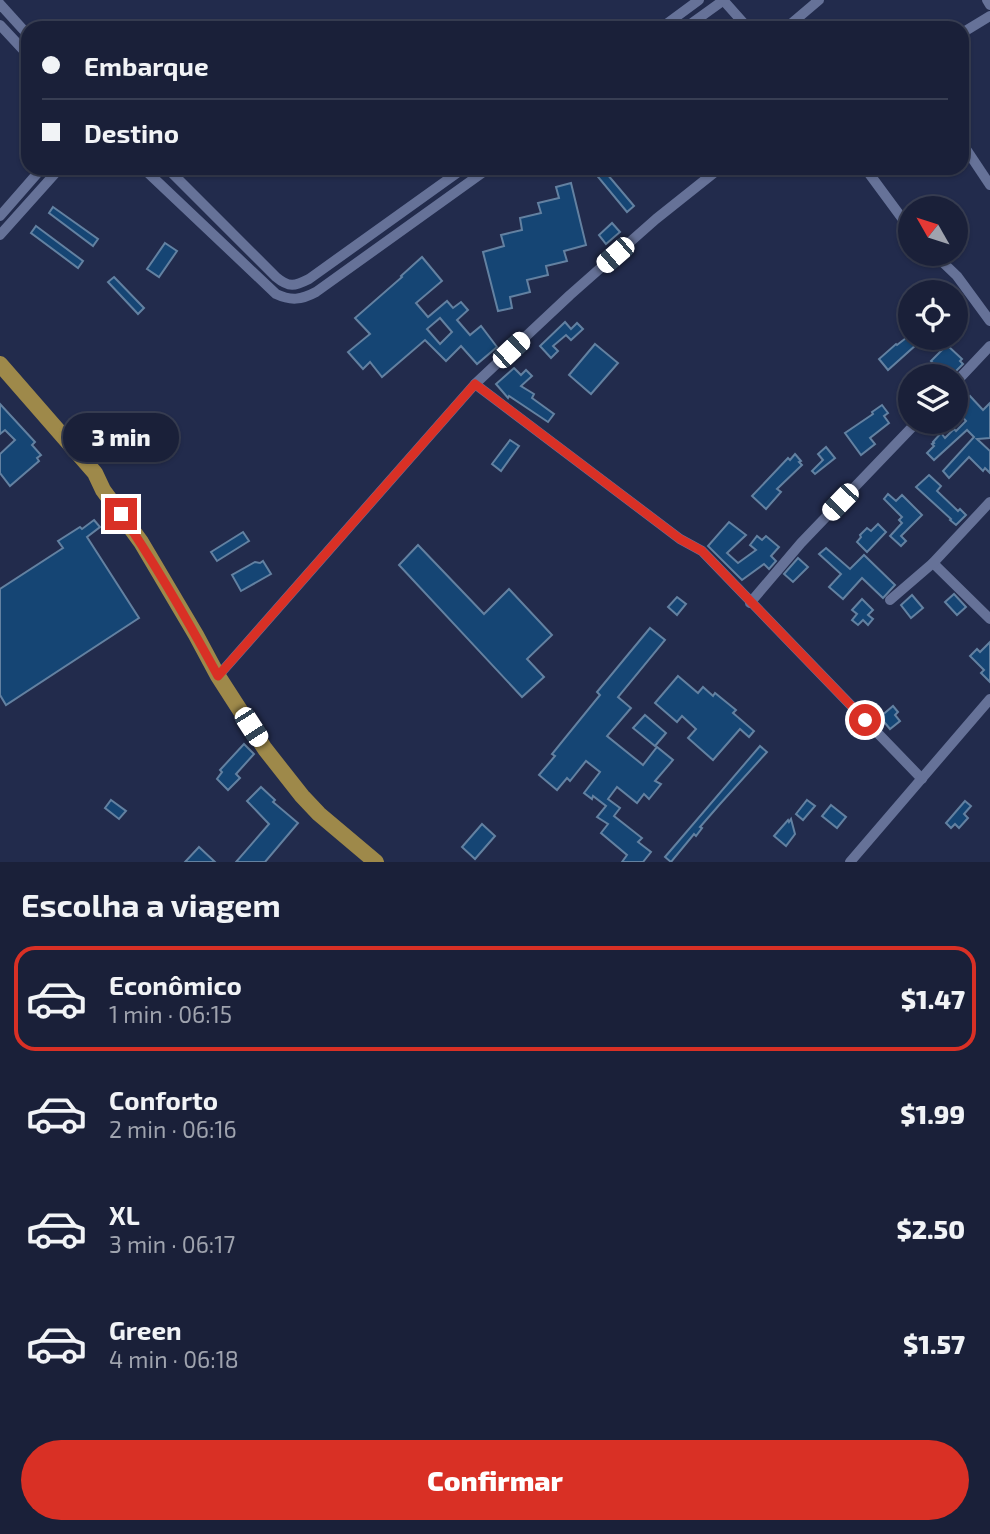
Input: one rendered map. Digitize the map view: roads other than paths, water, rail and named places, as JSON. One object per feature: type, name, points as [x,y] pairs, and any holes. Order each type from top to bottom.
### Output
[{"type":"highway","points":[[0,364],[95,473],[103,490],[141,542],[218,676],[265,749],[319,814],[376,862]]},
{"type":"street","points":[[670,21],[699,0]]},
{"type":"street","points":[[695,21],[724,0],[742,21]]},
{"type":"street","points":[[794,21],[819,0]]},
{"type":"street","points":[[987,0],[990,5]]},
{"type":"street","points":[[0,4],[21,28]]},
{"type":"street","points":[[969,29],[990,16]]},
{"type":"street","points":[[0,26],[21,48]]},
{"type":"street","points":[[969,154],[990,185]]},
{"type":"street","points":[[0,216],[36,175]]},
{"type":"street","points":[[0,235],[54,175]]},
{"type":"street","points":[[150,175],[276,294],[297,300],[316,292],[479,175]]},
{"type":"street","points":[[174,175],[276,277],[290,285],[309,279],[454,175]]},
{"type":"street","points":[[218,676],[475,384],[570,295],[710,175]]},
{"type":"street","points":[[870,175],[898,213]]},
{"type":"street","points":[[946,266],[957,276],[990,321]]},
{"type":"street","points":[[968,369],[990,346]]},
{"type":"street","points":[[475,384],[680,539],[702,551],[922,779]]},
{"type":"street","points":[[751,603],[802,543],[906,434]]},
{"type":"street","points":[[890,600],[933,563],[990,502]]},
{"type":"street","points":[[933,563],[990,620]]},
{"type":"street","points":[[850,862],[990,699]]}]
